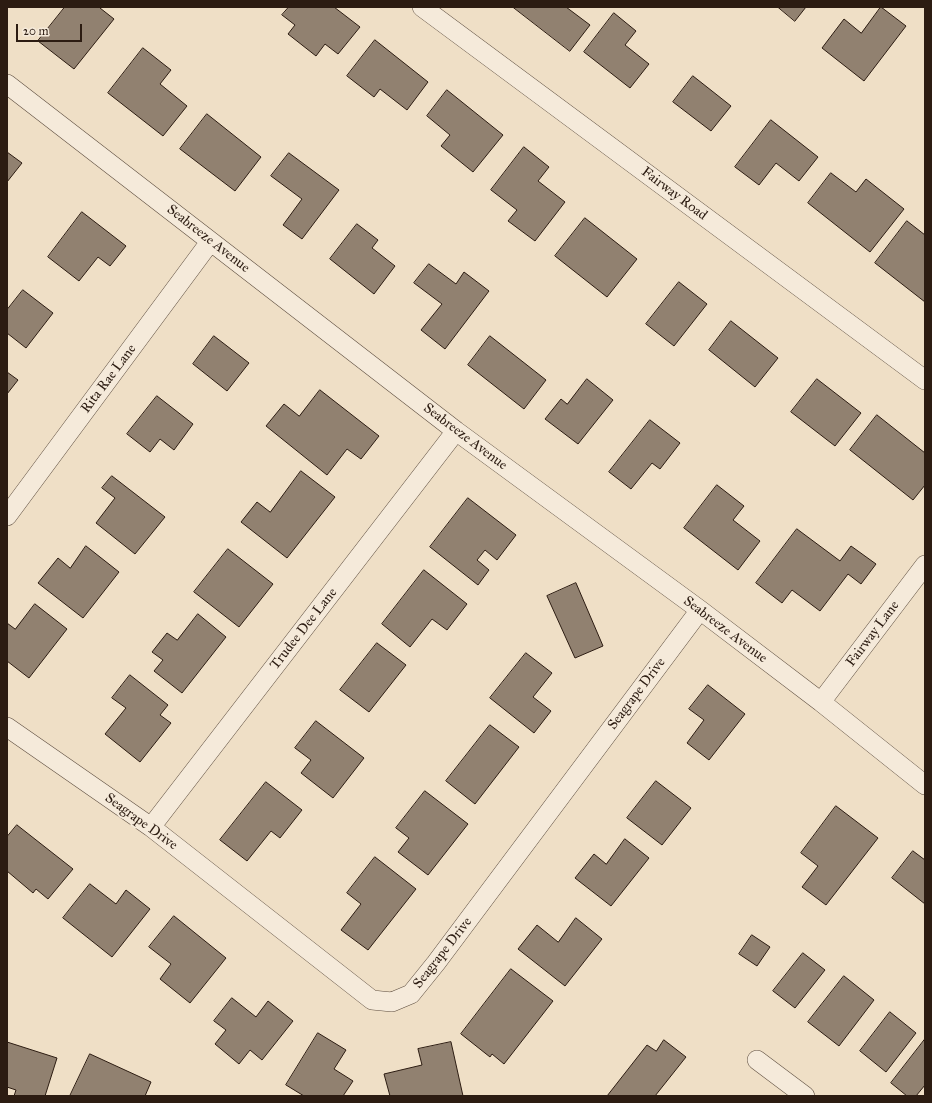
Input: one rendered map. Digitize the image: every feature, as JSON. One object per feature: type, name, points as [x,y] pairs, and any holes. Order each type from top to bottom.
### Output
[{"type":"street","name":"Fairway Road","points":[[422,7],[925,380]]},
{"type":"street","name":"Seabreeze Avenue","points":[[7,84],[456,431],[700,610],[821,702],[925,785]]},
{"type":"street","name":"Rita Rae Lane","points":[[7,516],[210,242]]},
{"type":"street","name":"Trudee Dee Lane","points":[[151,827],[456,431]]},
{"type":"street","name":"Fairway Lane","points":[[821,702],[925,565]]},
{"type":"street","name":"Seagrape Drive","points":[[7,727],[151,827],[372,1000],[392,1002],[411,994],[436,963],[700,610]]},
{"type":"street","points":[[757,1060],[805,1096]]},
{"type":"building","points":[[65,7],[101,7],[100,8],[114,19],[74,69],[38,41]]},
{"type":"building","points":[[289,7],[334,7],[360,27],[338,54],[325,44],[316,56],[288,34],[295,25],[282,15]]},
{"type":"building","points":[[513,7],[566,7],[590,25],[570,51]]},
{"type":"building","points":[[778,7],[806,7],[795,21]]},
{"type":"building","points":[[881,7],[906,26],[864,81],[822,48],[844,19],[861,33]]},
{"type":"building","points":[[614,13],[636,31],[625,45],[649,64],[630,88],[584,52]]},
{"type":"building","points":[[375,40],[428,82],[407,110],[380,89],[374,97],[347,76]]},
{"type":"building","points":[[143,48],[171,70],[160,84],[187,106],[163,136],[108,93]]},
{"type":"building","points":[[693,76],[731,106],[711,131],[673,102]]},
{"type":"building","points":[[447,90],[503,135],[473,172],[441,146],[450,135],[427,116]]},
{"type":"building","points":[[207,114],[261,157],[235,191],[180,149]]},
{"type":"building","points":[[771,120],[818,157],[799,181],[776,163],[759,185],[735,167]]},
{"type":"building","points":[[524,147],[549,167],[538,181],[565,202],[535,241],[508,221],[517,210],[491,190]]},
{"type":"building","points":[[7,152],[22,163],[7,182]]},
{"type":"building","points":[[289,153],[339,190],[302,239],[283,225],[302,199],[271,176]]},
{"type":"building","points":[[831,173],[856,192],[866,179],[904,209],[870,252],[808,203]]},
{"type":"building","points":[[82,212],[126,246],[110,266],[98,257],[79,281],[48,257]]},
{"type":"building","points":[[585,218],[637,259],[607,297],[555,256]]},
{"type":"building","points":[[907,221],[925,235],[925,302],[875,263]]},
{"type":"building","points":[[357,224],[378,240],[372,248],[395,266],[374,294],[330,259]]},
{"type":"building","points":[[429,264],[456,284],[464,272],[489,291],[445,349],[421,330],[442,304],[414,283]]},
{"type":"building","points":[[679,282],[707,304],[674,346],[646,324]]},
{"type":"building","points":[[23,290],[53,313],[26,348],[7,333],[7,310]]},
{"type":"building","points":[[731,321],[778,358],[755,387],[709,350]]},
{"type":"building","points":[[214,336],[249,363],[227,391],[193,364]]},
{"type":"building","points":[[490,336],[546,380],[524,409],[468,365]]},
{"type":"building","points":[[7,372],[18,380],[7,394]]},
{"type":"building","points":[[587,379],[613,400],[578,444],[545,419],[561,399],[567,404]]},
{"type":"building","points":[[817,379],[861,413],[835,446],[791,412]]},
{"type":"building","points":[[320,390],[379,436],[361,459],[347,449],[327,475],[266,426],[284,404],[299,416]]},
{"type":"building","points":[[157,396],[193,424],[174,450],[160,439],[150,452],[127,434]]},
{"type":"building","points":[[877,415],[925,453],[925,485],[913,500],[850,450]]},
{"type":"building","points":[[650,420],[680,443],[660,469],[652,463],[631,489],[609,472]]},
{"type":"building","points":[[301,471],[335,497],[287,558],[241,522],[257,502],[270,512]]},
{"type":"building","points":[[112,476],[165,517],[135,554],[96,523],[115,498],[102,488]]},
{"type":"building","points":[[717,485],[744,506],[733,520],[760,541],[738,570],[684,528]]},
{"type":"building","points":[[468,498],[516,535],[497,560],[485,550],[477,560],[489,570],[478,585],[430,547]]},
{"type":"building","points":[[797,529],[840,561],[851,546],[876,564],[861,584],[848,574],[820,611],[792,590],[782,603],[756,583]]},
{"type":"building","points":[[86,546],[119,572],[83,618],[38,583],[58,558],[70,568]]},
{"type":"building","points":[[228,549],[273,584],[239,627],[194,592]]},
{"type":"building","points":[[424,570],[467,604],[447,630],[432,619],[410,647],[382,624]]},
{"type":"building","points":[[576,583],[603,646],[575,658],[547,596]]},
{"type":"building","points":[[35,604],[67,629],[29,678],[7,661],[7,623],[15,629]]},
{"type":"building","points":[[198,614],[226,637],[182,693],[154,671],[163,660],[152,652],[167,633],[177,640]]},
{"type":"building","points":[[377,643],[406,665],[369,712],[340,690]]},
{"type":"building","points":[[526,653],[552,673],[533,697],[551,711],[534,733],[490,698]]},
{"type":"building","points":[[130,675],[168,705],[160,715],[171,723],[140,762],[105,734],[126,708],[112,698]]},
{"type":"building","points":[[708,685],[745,714],[709,760],[687,743],[704,720],[689,709]]},
{"type":"building","points":[[316,721],[364,758],[333,798],[301,773],[311,760],[295,748]]},
{"type":"building","points":[[490,725],[519,747],[475,804],[446,781]]},
{"type":"building","points":[[656,781],[691,808],[662,845],[627,818]]},
{"type":"building","points":[[266,782],[302,810],[280,838],[271,831],[247,861],[220,840]]},
{"type":"building","points":[[425,791],[468,824],[428,875],[398,852],[409,838],[396,828]]},
{"type":"building","points":[[836,806],[878,838],[826,905],[802,887],[818,866],[801,853]]},
{"type":"building","points":[[17,825],[73,869],[48,899],[36,889],[33,893],[7,871],[7,837]]},
{"type":"building","points":[[625,839],[649,858],[611,906],[575,878],[594,854],[606,864]]},
{"type":"building","points":[[913,851],[925,860],[925,904],[892,878]]},
{"type":"building","points":[[375,857],[416,889],[368,950],[341,930],[361,904],[347,893]]},
{"type":"building","points":[[90,884],[116,904],[126,890],[150,909],[112,957],[63,918]]},
{"type":"building","points":[[174,916],[226,958],[190,1003],[160,979],[171,964],[149,947]]},
{"type":"building","points":[[576,918],[602,939],[565,986],[518,949],[537,925],[558,942]]},
{"type":"building","points":[[752,935],[770,947],[757,966],[739,954]]},
{"type":"building","points":[[803,953],[825,970],[795,1008],[773,991]]},
{"type":"building","points":[[511,969],[553,1001],[504,1064],[492,1054],[490,1057],[461,1034]]},
{"type":"building","points":[[844,976],[874,1000],[839,1046],[808,1022]]},
{"type":"building","points":[[232,998],[256,1017],[268,1001],[293,1021],[262,1060],[250,1050],[239,1064],[215,1044],[226,1030],[214,1021]]},
{"type":"building","points":[[890,1012],[916,1033],[886,1072],[860,1051]]},
{"type":"building","points":[[318,1033],[346,1050],[334,1069],[353,1081],[343,1096],[304,1096],[286,1085]]},
{"type":"building","points":[[925,1039],[925,1085],[916,1096],[907,1096],[891,1083]]},
{"type":"building","points":[[664,1040],[686,1057],[655,1096],[607,1096],[647,1045],[656,1051]]},
{"type":"building","points":[[7,1042],[57,1058],[45,1096],[14,1096],[16,1090],[7,1087]]},
{"type":"building","points":[[451,1042],[463,1096],[390,1096],[384,1074],[422,1065],[418,1049]]},
{"type":"building","points":[[90,1054],[151,1082],[145,1096],[70,1096]]}]
